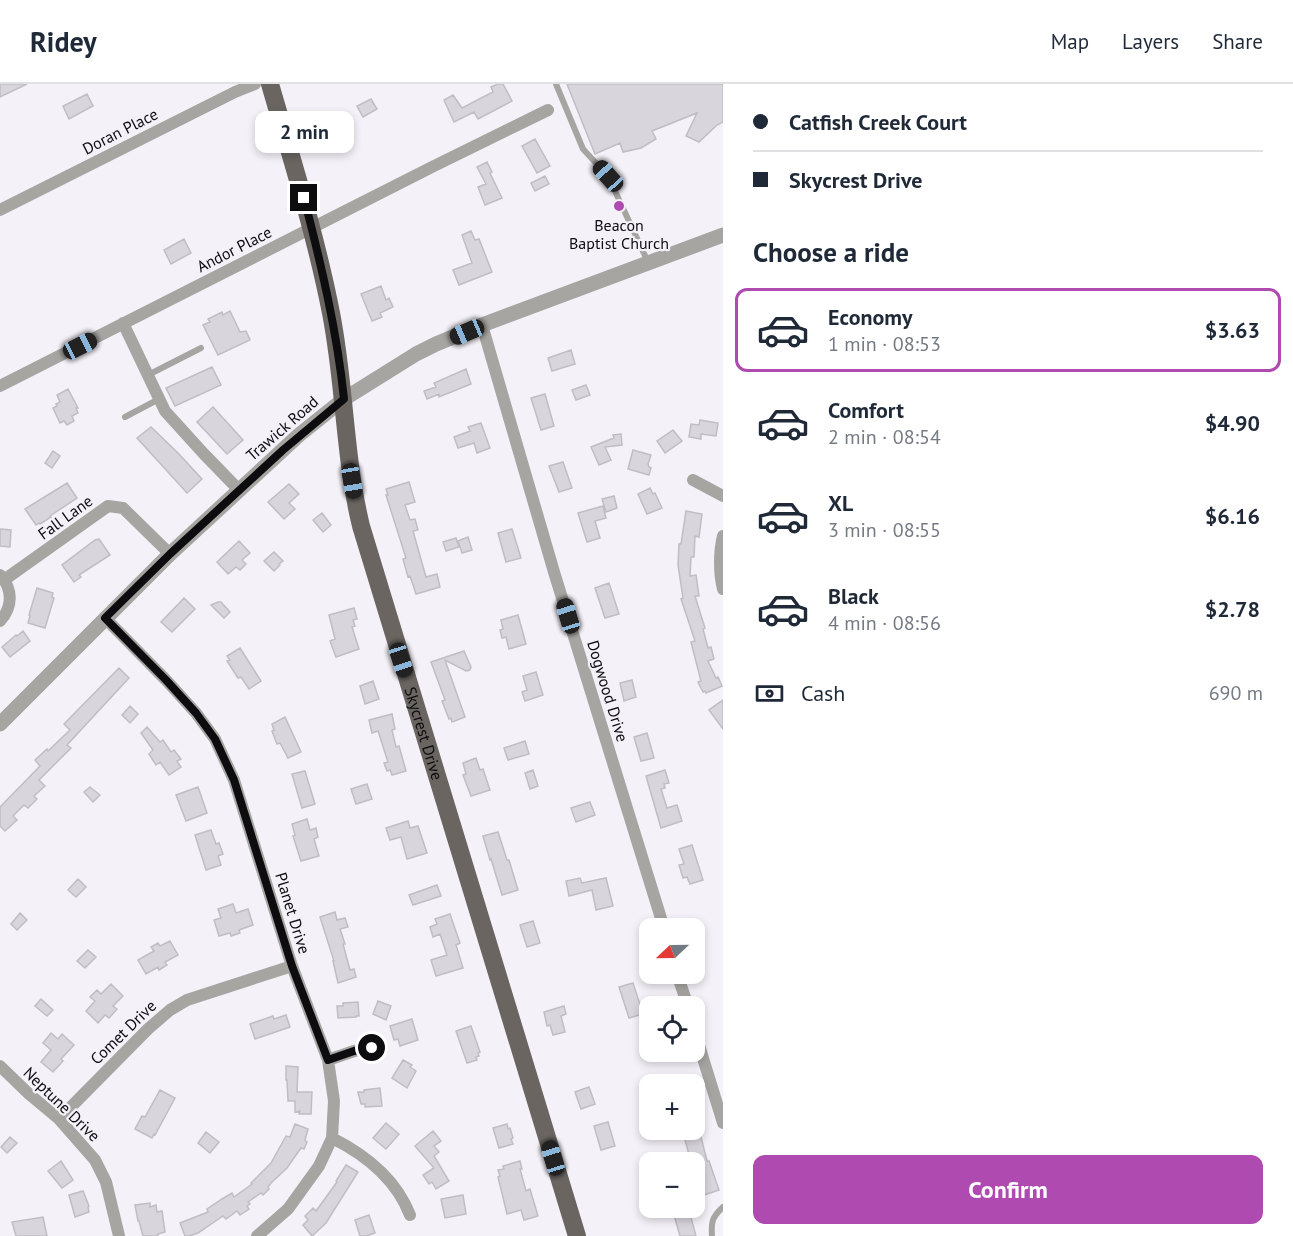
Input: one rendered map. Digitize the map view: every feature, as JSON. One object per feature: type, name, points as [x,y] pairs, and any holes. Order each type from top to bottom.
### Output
[{"type":"main road","name":"Skycrest Drive","points":[[270,84],[299,180],[331,313],[341,372],[349,456],[361,526],[577,1236]]},
{"type":"street","name":"Doran Place","points":[[0,210],[255,84]]},
{"type":"street","name":"Andor Place","points":[[0,387],[548,110]]},
{"type":"street","name":"Trawick Road","points":[[0,724],[170,554],[299,435],[344,399],[416,354],[482,325],[723,234]]},
{"type":"street","points":[[123,323],[165,411],[239,490]]},
{"type":"street","name":"Dogwood Drive","points":[[482,325],[554,572],[661,918]]},
{"type":"street","points":[[693,480],[723,496]]},
{"type":"street","name":"Fall Lane","points":[[0,621],[7,614],[10,602],[9,591],[2,578],[108,506],[123,508],[170,554]]},
{"type":"street","points":[[723,536],[721,581],[723,589]]},
{"type":"street","name":"Planet Drive","points":[[105,618],[166,680],[196,713],[215,739],[234,780],[292,966],[328,1060],[334,1101],[332,1138],[319,1166],[288,1209],[257,1236]]},
{"type":"street","name":"Comet Drive","points":[[59,1119],[148,1029],[170,1010],[188,1000],[292,966]]},
{"type":"street","points":[[328,1060],[354,1051],[372,1048]]},
{"type":"street","points":[[704,1062],[723,1123]]},
{"type":"street","name":"Neptune Drive","points":[[0,1066],[59,1119],[95,1160],[106,1182],[119,1236]]},
{"type":"street","points":[[332,1138],[352,1148],[379,1169],[404,1201],[410,1215]]},
{"type":"lane","points":[[556,84],[583,149],[608,176],[648,263]]},
{"type":"lane","points":[[148,375],[201,348]]},
{"type":"lane","points":[[125,417],[159,399]]},
{"type":"lane","points":[[712,1236],[711,1223],[723,1207]]},
{"type":"building","points":[[0,84],[27,84],[0,97]]},
{"type":"building","points":[[503,84],[512,101],[478,119],[474,112],[454,122],[444,100],[453,95],[462,108],[493,92],[491,87]]},
{"type":"building","points":[[567,84],[723,84],[723,122],[699,142],[686,136],[697,113],[652,131],[656,139],[641,148],[623,152],[620,143],[595,154]]},
{"type":"building","points":[[87,94],[93,106],[69,119],[63,106]]},
{"type":"building","points":[[371,99],[377,109],[363,117],[357,106]]},
{"type":"building","points":[[535,139],[550,166],[537,173],[522,146]]},
{"type":"building","points":[[487,162],[502,198],[485,205],[478,187],[486,184],[477,167]]},
{"type":"building","points":[[545,176],[549,184],[535,191],[531,183]]},
{"type":"building","points":[[471,231],[475,240],[479,239],[492,272],[459,285],[453,270],[472,263],[462,235]]},
{"type":"building","points":[[184,239],[191,253],[171,264],[164,250]]},
{"type":"building","points":[[381,286],[386,300],[389,298],[393,307],[380,313],[382,317],[372,321],[361,294]]},
{"type":"building","points":[[230,311],[240,332],[246,331],[250,340],[218,355],[203,325],[210,322],[208,319]]},
{"type":"building","points":[[571,350],[575,364],[552,371],[548,358]]},
{"type":"building","points":[[212,367],[221,385],[175,406],[166,388]]},
{"type":"building","points":[[466,369],[471,384],[439,397],[439,394],[427,399],[424,391],[436,387],[434,383]]},
{"type":"building","points":[[586,385],[590,395],[576,400],[572,390]]},
{"type":"building","points":[[68,389],[78,408],[76,408],[78,413],[72,416],[74,421],[67,425],[64,421],[60,423],[53,408],[60,402],[57,395]]},
{"type":"building","points":[[545,394],[554,426],[541,430],[531,398]]},
{"type":"building","points":[[213,407],[243,440],[227,454],[197,422]]},
{"type":"building","points":[[700,420],[718,423],[716,436],[701,434],[701,439],[689,437],[691,424],[699,425]]},
{"type":"building","points":[[481,423],[490,448],[477,453],[474,443],[458,448],[454,437],[470,431],[468,427]]},
{"type":"building","points":[[151,427],[202,479],[187,493],[137,438]]},
{"type":"building","points":[[673,430],[682,441],[665,453],[657,441]]},
{"type":"building","points":[[621,434],[622,445],[605,447],[611,460],[599,465],[591,447],[614,438],[613,435]]},
{"type":"building","points":[[633,450],[651,455],[648,464],[651,468],[649,475],[628,469]]},
{"type":"building","points":[[53,451],[60,456],[52,468],[45,463]]},
{"type":"building","points":[[563,462],[572,488],[559,492],[549,466]]},
{"type":"building","points":[[409,482],[415,502],[405,505],[410,520],[415,519],[418,530],[413,531],[426,577],[437,574],[440,587],[416,594],[410,576],[408,577],[403,559],[406,558],[386,495],[388,495],[386,489]]},
{"type":"building","points":[[67,483],[77,498],[36,525],[25,509]]},
{"type":"building","points":[[289,484],[299,494],[289,503],[295,509],[284,519],[268,502]]},
{"type":"building","points":[[650,488],[662,508],[647,514],[638,494]]},
{"type":"building","points":[[614,496],[617,508],[606,512],[602,499]]},
{"type":"building","points":[[603,506],[606,518],[595,521],[600,538],[587,542],[578,513]]},
{"type":"building","points":[[686,511],[702,514],[699,537],[695,536],[690,576],[696,575],[699,596],[695,596],[705,628],[703,629],[708,648],[711,647],[714,659],[708,661],[722,686],[706,693],[703,692],[698,682],[701,681],[691,642],[695,641],[681,599],[683,598],[678,565],[679,544],[681,544]]},
{"type":"building","points":[[322,513],[331,525],[323,532],[313,520]]},
{"type":"building","points":[[0,529],[11,530],[10,547],[0,546]]},
{"type":"building","points":[[512,529],[521,558],[506,562],[498,533]]},
{"type":"building","points":[[468,537],[472,550],[462,553],[458,541]]},
{"type":"building","points":[[456,538],[459,547],[446,551],[443,542]]},
{"type":"building","points":[[99,539],[110,555],[79,575],[81,577],[74,582],[62,565]]},
{"type":"building","points":[[239,541],[250,553],[242,560],[246,564],[240,570],[236,567],[228,574],[217,562]]},
{"type":"building","points":[[274,552],[283,561],[274,571],[264,561]]},
{"type":"building","points":[[609,583],[619,614],[605,618],[595,588]]},
{"type":"building","points":[[37,588],[53,593],[54,598],[45,628],[28,623]]},
{"type":"building","points":[[184,598],[195,609],[172,632],[161,622]]},
{"type":"building","points":[[221,602],[230,612],[224,618],[211,605]]},
{"type":"building","points":[[354,608],[357,619],[353,620],[355,626],[352,627],[359,649],[336,657],[330,641],[335,639],[329,615]]},
{"type":"building","points":[[518,615],[526,644],[509,649],[506,637],[502,638],[501,620]]},
{"type":"building","points":[[23,631],[30,641],[10,657],[2,647]]},
{"type":"building","points":[[240,648],[261,681],[249,689],[241,677],[238,678],[227,661],[230,660],[227,656]]},
{"type":"building","points":[[464,651],[471,667],[470,670],[466,671],[445,660],[465,717],[452,722],[442,701],[445,700],[431,662]]},
{"type":"building","points":[[119,668],[129,678],[67,745],[71,748],[39,780],[45,786],[34,796],[37,799],[28,808],[24,805],[13,816],[17,820],[5,831],[0,826],[0,807],[40,766],[35,760],[70,730],[64,724]]},
{"type":"building","points":[[536,672],[543,695],[525,701],[522,692],[527,690],[523,676]]},
{"type":"building","points":[[632,680],[636,697],[624,701],[620,683]]},
{"type":"building","points":[[373,681],[379,699],[365,704],[360,686]]},
{"type":"building","points":[[723,700],[723,729],[709,710]]},
{"type":"building","points":[[130,706],[138,714],[130,723],[122,715]]},
{"type":"building","points":[[392,714],[395,729],[392,730],[396,747],[399,746],[406,771],[392,775],[390,770],[387,771],[384,763],[388,762],[378,731],[372,733],[369,720]]},
{"type":"building","points":[[285,717],[301,752],[288,758],[280,743],[277,744],[272,731],[274,730],[272,724]]},
{"type":"building","points":[[147,727],[160,742],[163,740],[171,752],[174,750],[181,759],[177,761],[181,767],[169,775],[160,762],[156,765],[149,754],[153,750],[141,733]]},
{"type":"building","points":[[647,733],[654,758],[641,761],[634,737]]},
{"type":"building","points":[[525,741],[529,754],[508,760],[504,748]]},
{"type":"building","points":[[476,758],[480,770],[483,769],[490,790],[471,796],[463,775],[466,774],[463,763]]},
{"type":"building","points":[[533,770],[538,786],[530,789],[525,773]]},
{"type":"building","points":[[665,770],[669,783],[664,784],[665,788],[661,789],[667,808],[677,805],[682,821],[661,828],[646,776]]},
{"type":"building","points":[[305,771],[315,804],[302,808],[292,774]]},
{"type":"building","points":[[367,784],[372,799],[356,804],[351,789]]},
{"type":"building","points":[[90,787],[100,795],[93,802],[84,792]]},
{"type":"building","points":[[198,787],[207,813],[186,821],[176,795]]},
{"type":"building","points":[[590,802],[595,815],[576,822],[571,808]]},
{"type":"building","points":[[307,819],[310,830],[316,828],[318,837],[314,839],[319,856],[301,861],[293,836],[295,835],[292,824]]},
{"type":"building","points":[[408,821],[410,828],[418,826],[427,853],[407,859],[401,837],[390,840],[386,828]]},
{"type":"building","points":[[211,830],[223,854],[218,856],[221,865],[206,870],[195,835]]},
{"type":"building","points":[[498,832],[518,890],[502,895],[483,836]]},
{"type":"building","points":[[692,845],[703,880],[690,884],[687,877],[683,878],[679,865],[684,864],[679,849]]},
{"type":"building","points":[[580,878],[582,883],[606,878],[613,906],[596,910],[592,890],[569,896],[566,881]]},
{"type":"building","points":[[78,879],[86,887],[76,897],[68,890]]},
{"type":"building","points":[[437,885],[441,896],[413,905],[409,895]]},
{"type":"building","points":[[233,904],[236,913],[248,909],[253,925],[231,936],[230,933],[219,936],[214,920],[221,918],[218,909]]},
{"type":"building","points":[[335,912],[337,920],[345,918],[348,927],[340,929],[350,970],[354,969],[356,977],[338,983],[334,961],[320,917]]},
{"type":"building","points":[[20,913],[27,920],[17,930],[11,924]]},
{"type":"building","points":[[450,914],[460,943],[456,945],[463,968],[436,976],[431,960],[447,955],[440,934],[433,937],[430,927],[437,924],[435,919]]},
{"type":"building","points":[[533,921],[540,943],[527,947],[520,925]]},
{"type":"building","points":[[170,941],[178,955],[165,962],[167,965],[159,970],[158,967],[146,974],[138,960],[154,951],[151,947]]},
{"type":"building","points":[[88,950],[96,957],[85,968],[77,961]]},
{"type":"building","points":[[633,983],[639,1002],[639,1015],[629,1018],[619,987]]},
{"type":"building","points":[[111,984],[123,996],[113,1006],[117,1009],[109,1018],[105,1015],[98,1023],[86,1011],[95,1001],[90,997],[97,990],[101,994]]},
{"type":"building","points":[[41,999],[53,1010],[47,1016],[35,1006]]},
{"type":"building","points":[[378,1001],[391,1006],[386,1020],[373,1014]]},
{"type":"building","points":[[358,1002],[359,1016],[338,1018],[337,1006],[343,1006],[343,1003]]},
{"type":"building","points":[[564,1006],[566,1014],[561,1016],[565,1032],[553,1035],[550,1025],[547,1026],[544,1012]]},
{"type":"building","points":[[286,1015],[290,1027],[255,1039],[250,1024],[273,1016],[274,1019]]},
{"type":"building","points":[[412,1019],[418,1040],[400,1046],[398,1039],[394,1040],[390,1026]]},
{"type":"building","points":[[471,1026],[480,1052],[476,1057],[477,1060],[467,1063],[456,1031]]},
{"type":"building","points":[[51,1033],[58,1039],[62,1034],[74,1045],[53,1072],[41,1062],[51,1050],[43,1043]]},
{"type":"building","points":[[403,1060],[412,1065],[410,1067],[416,1071],[407,1088],[392,1078]]},
{"type":"building","points":[[286,1066],[298,1067],[297,1092],[312,1092],[311,1114],[295,1112],[295,1101],[288,1101]]},
{"type":"building","points":[[589,1087],[595,1104],[581,1109],[575,1092]]},
{"type":"building","points":[[380,1088],[382,1106],[365,1107],[365,1104],[361,1104],[358,1092]]},
{"type":"building","points":[[160,1090],[175,1098],[152,1138],[135,1129],[142,1116],[145,1117]]},
{"type":"building","points":[[608,1122],[615,1146],[601,1150],[594,1126]]},
{"type":"building","points":[[386,1123],[399,1134],[386,1149],[373,1138]]},
{"type":"building","points":[[295,1124],[308,1129],[305,1140],[307,1142],[304,1149],[301,1148],[287,1168],[271,1183],[269,1189],[263,1195],[261,1193],[248,1202],[249,1209],[240,1215],[237,1211],[226,1219],[223,1216],[198,1233],[185,1236],[180,1223],[208,1212],[207,1209],[222,1199],[232,1193],[234,1197],[252,1184],[271,1163],[286,1136],[290,1137]]},
{"type":"building","points":[[507,1124],[513,1144],[499,1148],[493,1128]]},
{"type":"building","points":[[433,1131],[441,1141],[434,1146],[439,1152],[434,1156],[449,1181],[436,1189],[432,1182],[429,1184],[423,1175],[434,1168],[415,1146]]},
{"type":"building","points":[[206,1132],[219,1142],[210,1153],[198,1143]]},
{"type":"building","points":[[10,1137],[17,1143],[7,1153],[1,1147]]},
{"type":"building","points":[[685,1140],[702,1140],[705,1152],[688,1152]]},
{"type":"building","points":[[705,1153],[707,1161],[709,1161],[719,1190],[705,1195]]},
{"type":"building","points":[[61,1161],[73,1180],[62,1188],[48,1171]]},
{"type":"building","points":[[520,1161],[526,1191],[530,1189],[538,1216],[524,1220],[521,1210],[507,1214],[498,1177],[500,1176],[498,1170],[504,1169],[503,1166]]},
{"type":"building","points":[[346,1165],[358,1172],[326,1223],[312,1236],[303,1225],[308,1220],[305,1216],[313,1208],[316,1211]]},
{"type":"building","points":[[83,1191],[89,1212],[75,1217],[69,1195]]},
{"type":"building","points":[[463,1195],[466,1214],[445,1218],[441,1199]]},
{"type":"building","points":[[150,1203],[150,1207],[156,1205],[157,1212],[162,1211],[165,1232],[158,1236],[143,1236],[138,1221],[135,1205]]},
{"type":"building","points":[[369,1215],[375,1233],[360,1236],[355,1220]]},
{"type":"building","points":[[43,1217],[47,1236],[16,1236],[12,1222]]},
{"type":"building","points":[[675,1218],[691,1218],[696,1236],[680,1236]]},
{"type":"place","name":"Beacon Baptist Church","points":[[619,206]]},
{"type":"route","points":[[304,198],[331,313],[344,399],[299,435],[170,554],[105,618],[196,713],[215,739],[227,762],[292,966],[328,1060],[354,1051],[372,1048]]}]
